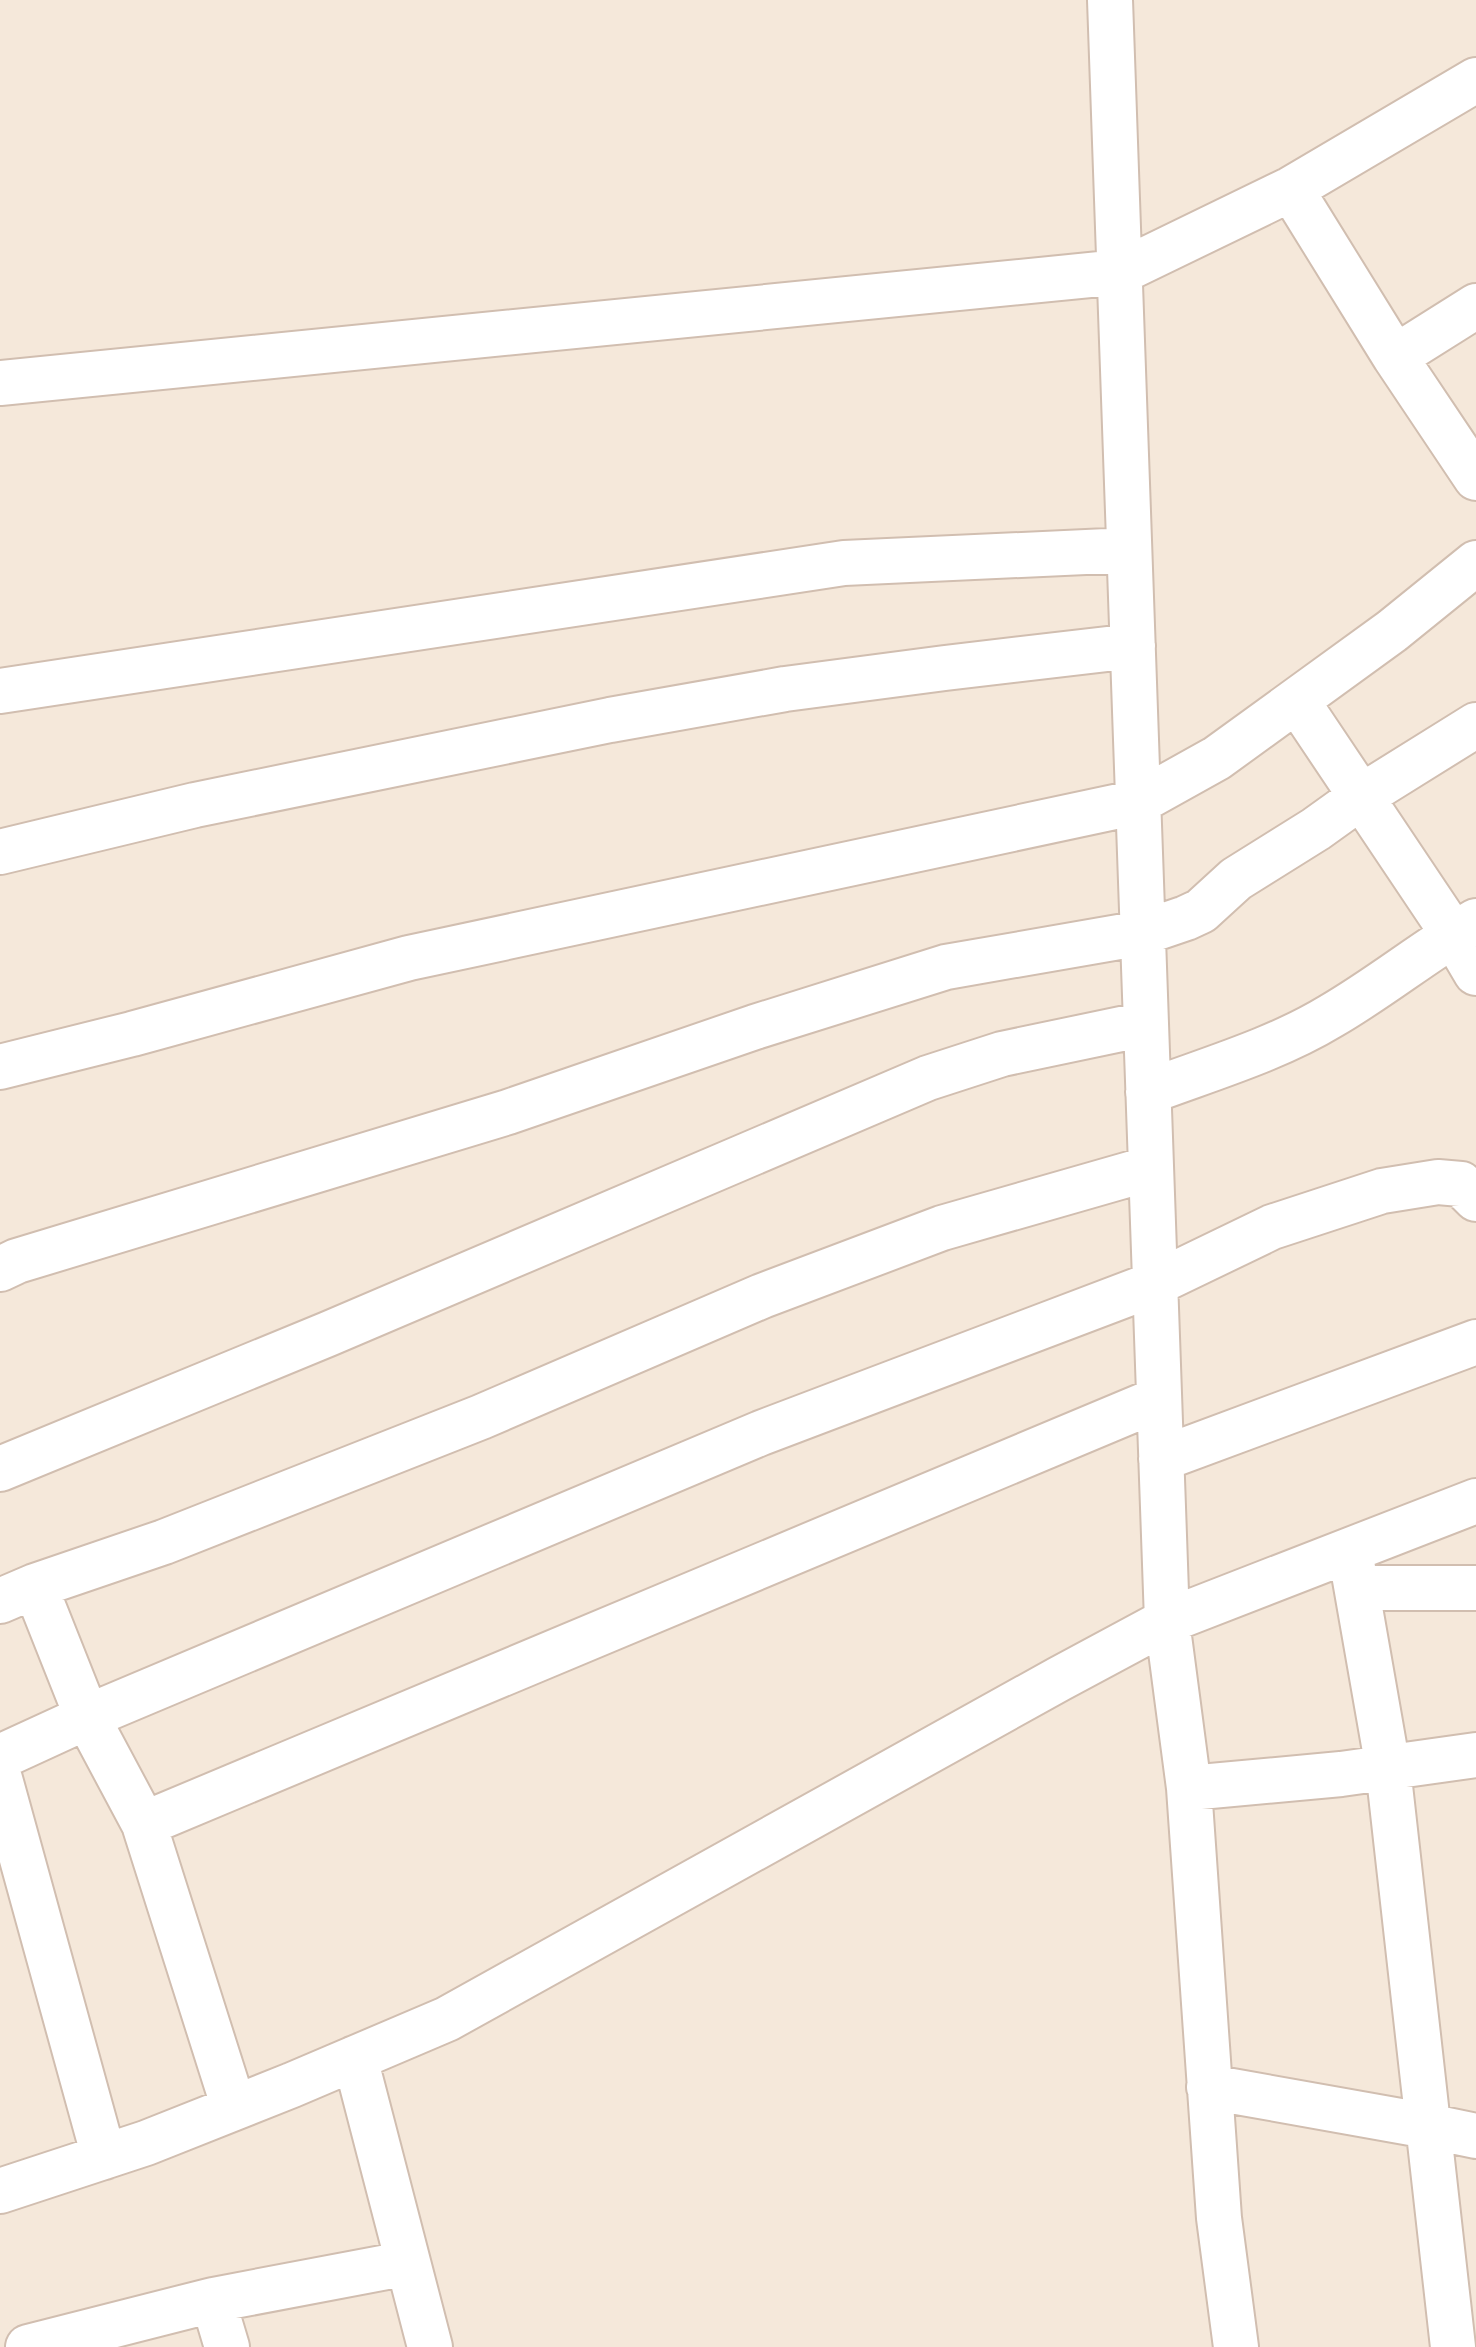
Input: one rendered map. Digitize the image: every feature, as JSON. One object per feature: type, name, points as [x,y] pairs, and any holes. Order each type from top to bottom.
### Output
[{"type":"street","points":[[1110,0],[1167,1621],[1189,1788],[1219,2218],[1236,2347]]},
{"type":"street","points":[[0,383],[1120,272],[1291,189],[1476,80]]},
{"type":"street","points":[[1291,189],[1395,357],[1469,455]]},
{"type":"street","points":[[1395,357],[1476,306]]},
{"type":"street","points":[[0,691],[844,563],[1129,550]]},
{"type":"street","points":[[0,1067],[409,958],[1138,802],[1217,758],[1392,631],[1476,563]]},
{"type":"street","points":[[0,852],[195,805],[610,720],[785,689],[1133,646]]},
{"type":"street","points":[[1297,701],[1362,796],[1465,928],[1476,973]]},
{"type":"street","points":[[0,1269],[17,1261],[508,1112],[755,1027],[946,967],[1142,933],[1201,911],[1236,879],[1476,725]]},
{"type":"street","points":[[1148,1092],[1289,1039],[1331,1016],[1465,928]]},
{"type":"street","points":[[0,1469],[328,1334],[928,1078],[1002,1054],[1145,1024]]},
{"type":"street","points":[[234,2108],[144,1824],[18,1594],[164,1542],[467,1423],[762,1296],[942,1228],[1151,1168]]},
{"type":"street","points":[[0,1757],[87,1717],[761,1433],[1154,1284],[1272,1227],[1382,1191],[1438,1182],[1461,1184],[1476,1199]]},
{"type":"street","points":[[1161,1459],[1476,1342]]},
{"type":"street","points":[[144,1824],[1159,1399]]},
{"type":"street","points":[[0,2191],[104,2157],[234,2108],[447,2019],[1167,1621],[1354,1570],[1476,1501]]},
{"type":"street","points":[[1354,1570],[1476,1588]]},
{"type":"street","points":[[1354,1570],[1388,1768],[1453,2347]]},
{"type":"street","points":[[1189,1788],[1341,1774],[1476,1755]]},
{"type":"street","points":[[0,1779],[104,2157]]},
{"type":"street","points":[[355,2058],[430,2347]]},
{"type":"street","points":[[1209,2087],[1476,2136]]},
{"type":"street","points":[[38,2346],[213,2300],[408,2263]]},
{"type":"street","points":[[213,2300],[227,2347]]},
{"type":"shaded area","points":[[0,0],[1476,0],[1476,2347],[0,2347]]}]
